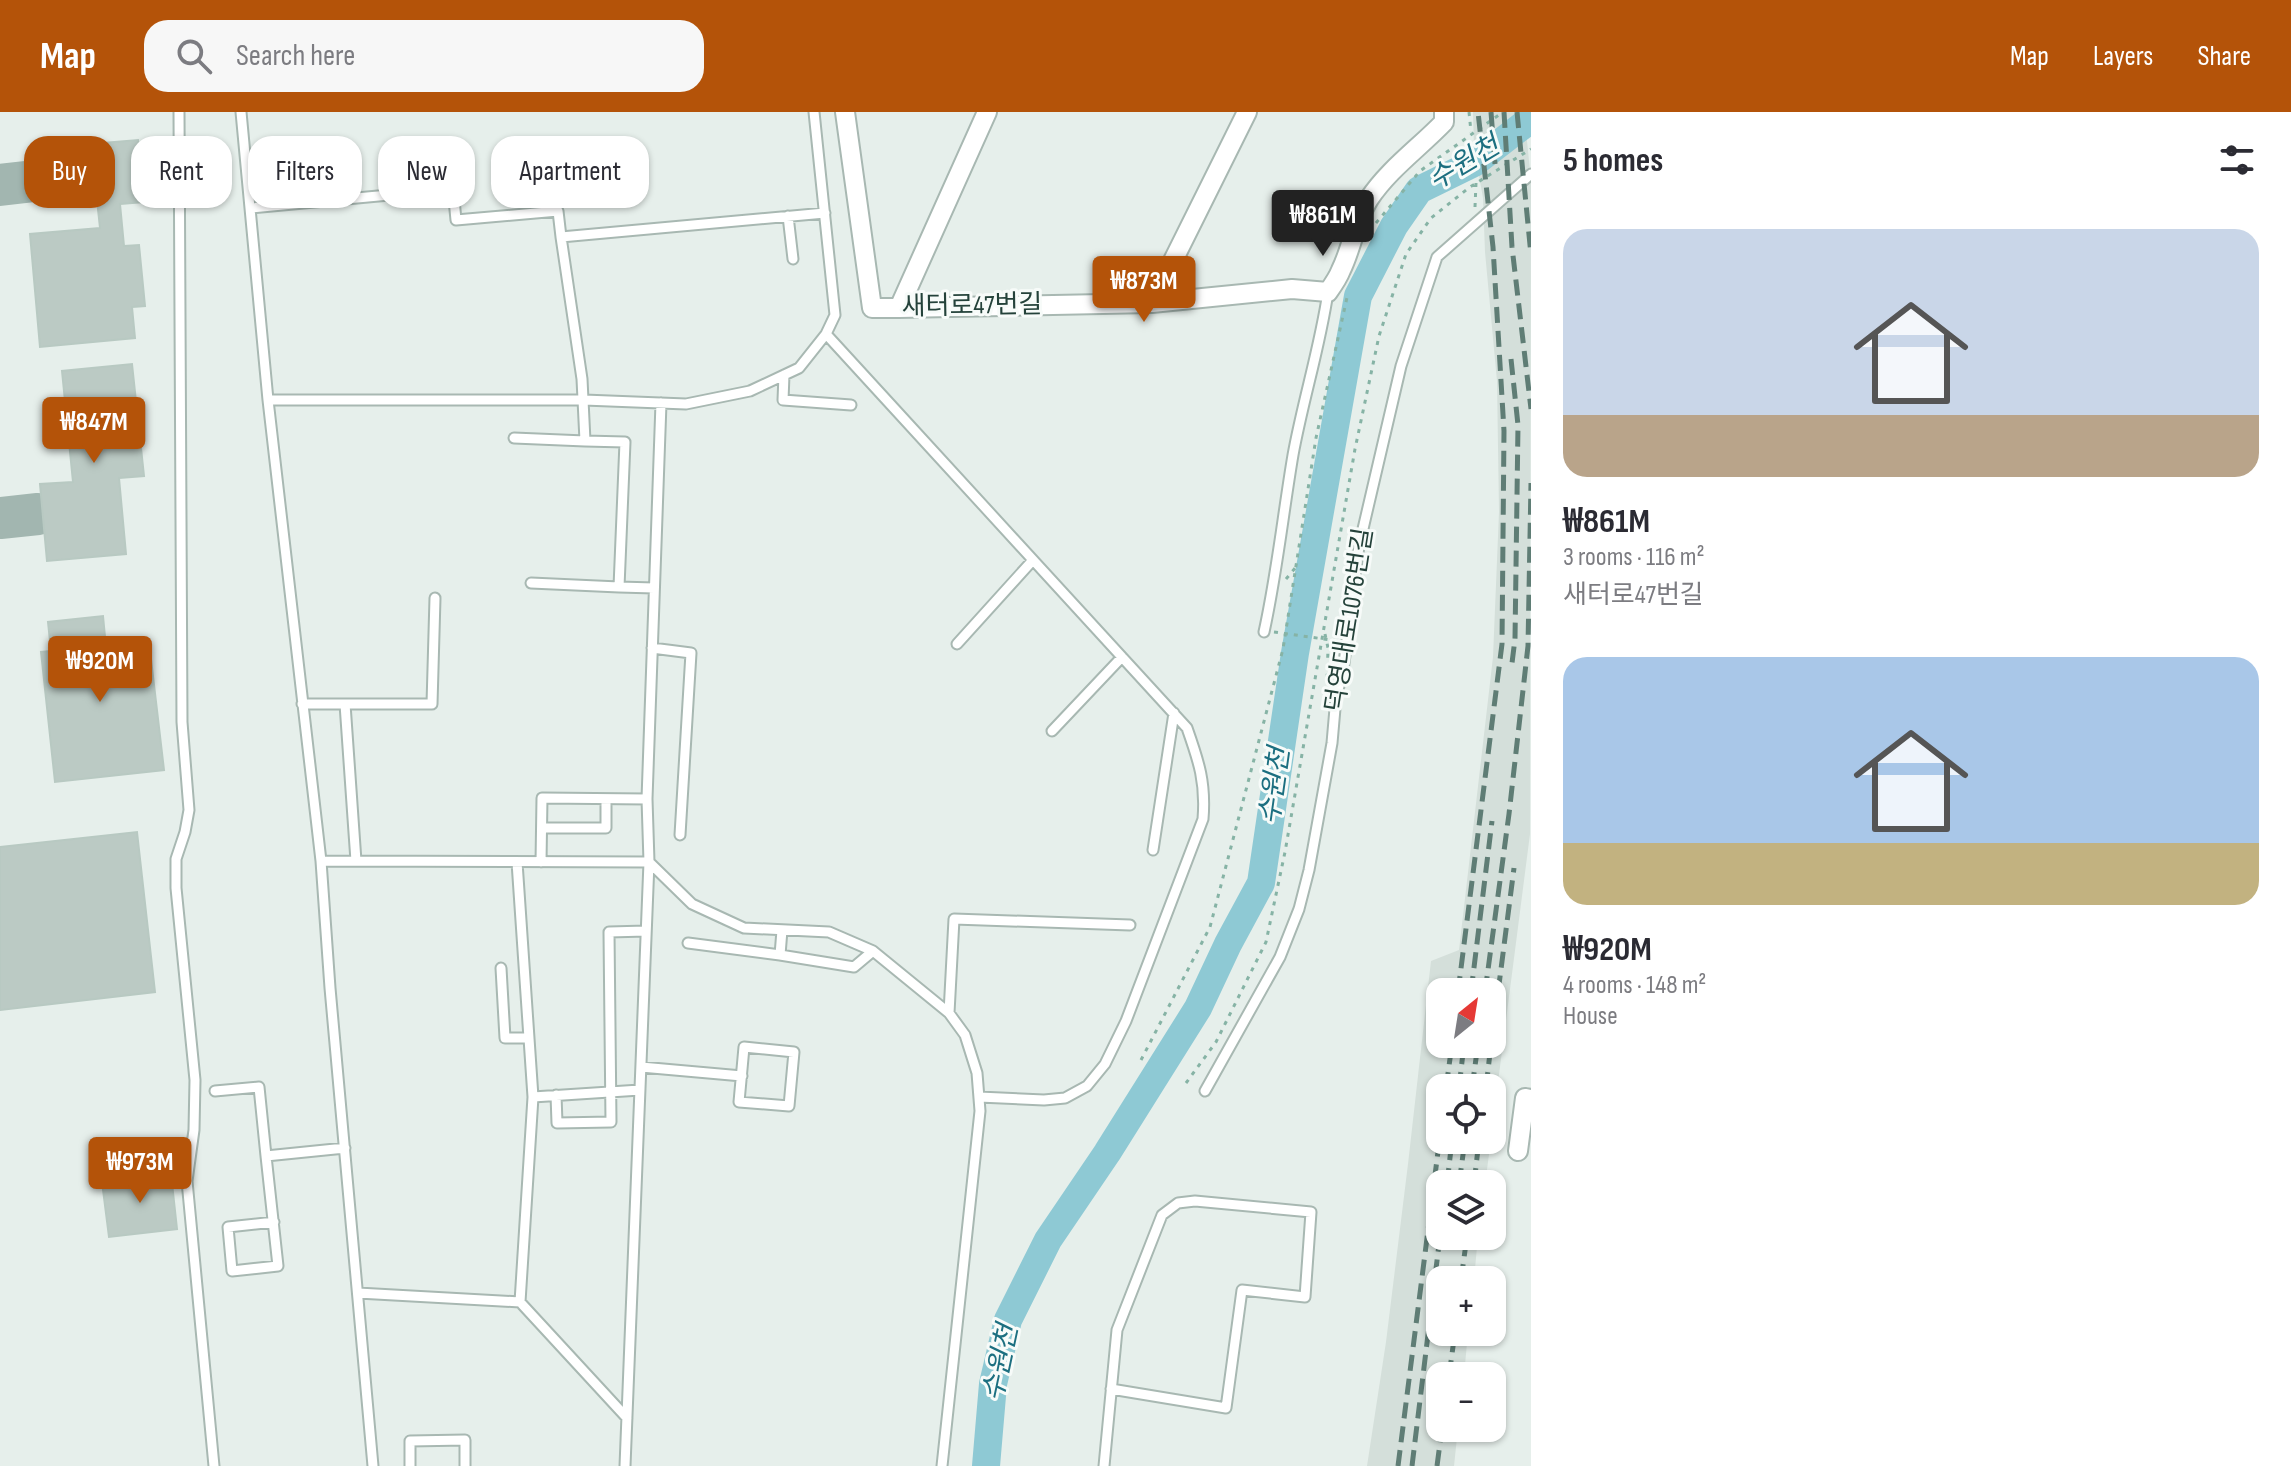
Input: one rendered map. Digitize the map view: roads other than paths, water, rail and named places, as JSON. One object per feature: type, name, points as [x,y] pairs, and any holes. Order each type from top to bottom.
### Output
[{"type":"street","name":"새터로47번길","points":[[845,112],[872,308],[1152,303],[1292,289],[1328,292]]},
{"type":"street","points":[[899,308],[987,112]]},
{"type":"street","points":[[1152,303],[1247,112]]},
{"type":"street","points":[[1328,292],[1342,269],[1367,202],[1386,176],[1444,122],[1444,112]]},
{"type":"street","points":[[1518,1151],[1525,1098],[1531,1099]]},
{"type":"lane","points":[[179,112],[182,722],[189,810],[176,859],[176,888],[195,1080],[194,1130],[187,1181],[214,1466]]},
{"type":"lane","points":[[241,112],[248,187]]},
{"type":"lane","points":[[268,400],[584,400],[686,404],[750,391],[799,368],[826,334],[835,315],[814,112]]},
{"type":"lane","name":"덕영대로1076번길","points":[[1205,1091],[1280,957],[1299,909],[1332,743],[1359,546],[1401,366],[1437,257],[1531,174]]},
{"type":"lane","points":[[362,198],[453,189],[456,220],[558,211],[584,400],[585,441]]},
{"type":"lane","points":[[250,208],[268,400],[321,861],[373,1466]]},
{"type":"lane","points":[[561,237],[825,213]]},
{"type":"lane","points":[[788,216],[793,259]]},
{"type":"lane","points":[[1269,632],[1293,458],[1328,292]]},
{"type":"lane","points":[[826,334],[1174,713],[1187,728],[1198,758],[1205,793],[1203,819],[1126,1021],[1105,1064],[1087,1086],[1065,1098],[979,1097]]},
{"type":"lane","points":[[784,375],[783,400],[851,405]]},
{"type":"lane","points":[[625,1466],[649,862],[647,799],[661,403]]},
{"type":"lane","points":[[514,438],[625,442],[619,587]]},
{"type":"lane","points":[[957,644],[1033,560]]},
{"type":"lane","points":[[531,583],[654,588]]},
{"type":"lane","points":[[302,704],[432,704],[435,598]]},
{"type":"lane","points":[[652,648],[691,653],[680,835]]},
{"type":"lane","points":[[1052,731],[1122,657]]},
{"type":"lane","points":[[345,704],[356,861]]},
{"type":"lane","points":[[1153,850],[1174,713]]},
{"type":"lane","points":[[541,862],[542,798],[647,799]]},
{"type":"lane","points":[[542,828],[606,828],[606,799]]},
{"type":"lane","points":[[321,861],[649,862],[692,904],[744,928],[829,932],[873,951],[949,1013],[965,1035],[977,1073],[980,1111],[942,1466]]},
{"type":"lane","points":[[517,862],[533,1097],[520,1302]]},
{"type":"lane","points":[[949,1013],[954,919],[1130,925]]},
{"type":"lane","points":[[780,955],[782,930]]},
{"type":"lane","points":[[556,1095],[557,1123],[611,1122],[609,932],[646,931]]},
{"type":"lane","points":[[688,943],[854,967],[873,951]]},
{"type":"lane","points":[[501,968],[505,1038],[529,1038]]},
{"type":"lane","points":[[744,1047],[794,1052],[789,1106],[739,1102],[742,1076],[744,1047]]},
{"type":"lane","points":[[641,1067],[742,1076]]},
{"type":"lane","points":[[215,1091],[259,1087],[274,1222],[278,1266],[232,1271],[228,1227],[274,1222]]},
{"type":"lane","points":[[533,1097],[640,1090]]},
{"type":"lane","points":[[266,1156],[345,1148]]},
{"type":"lane","points":[[1104,1466],[1111,1389],[1117,1330],[1162,1215],[1178,1203],[1195,1201],[1311,1212],[1305,1297],[1242,1290],[1226,1408],[1111,1389]]},
{"type":"lane","points":[[358,1293],[520,1302],[627,1418]]},
{"type":"lane","points":[[410,1466],[410,1441],[465,1440],[465,1466]]},
{"type":"waterway","name":"수원천","points":[[986,1466],[993,1384],[1008,1320],[1048,1240],[1198,1008],[1261,883],[1295,653],[1358,296],[1394,226],[1419,190],[1474,163],[1531,119]]},
{"type":"railway","points":[[1460,978],[1502,644],[1504,431],[1493,247],[1478,112]]},
{"type":"railway","points":[[1491,112],[1495,164]]},
{"type":"railway","points":[[1504,112],[1512,247],[1531,409]]},
{"type":"railway","points":[[1517,112],[1531,255]]},
{"type":"railway","points":[[1511,359],[1518,425],[1512,663]]},
{"type":"railway","points":[[1487,978],[1528,646],[1531,483]]},
{"type":"railway","points":[[1473,978],[1492,821]]},
{"type":"railway","points":[[1500,978],[1514,868]]},
{"type":"railway","points":[[1448,1074],[1450,1058]]},
{"type":"railway","points":[[1461,1074],[1462,1058]]},
{"type":"railway","points":[[1474,1074],[1476,1058]]},
{"type":"railway","points":[[1488,1074],[1489,1058]]},
{"type":"railway","points":[[1398,1466],[1438,1154]]},
{"type":"railway","points":[[1449,1170],[1450,1154]]},
{"type":"railway","points":[[1461,1170],[1463,1154]]},
{"type":"railway","points":[[1476,1170],[1477,1154]]},
{"type":"railway","points":[[1412,1466],[1438,1250]]},
{"type":"railway","points":[[1463,1266],[1465,1250]]},
{"type":"railway","points":[[1451,1362],[1453,1346]]},
{"type":"railway","points":[[1437,1466],[1440,1442]]}]
